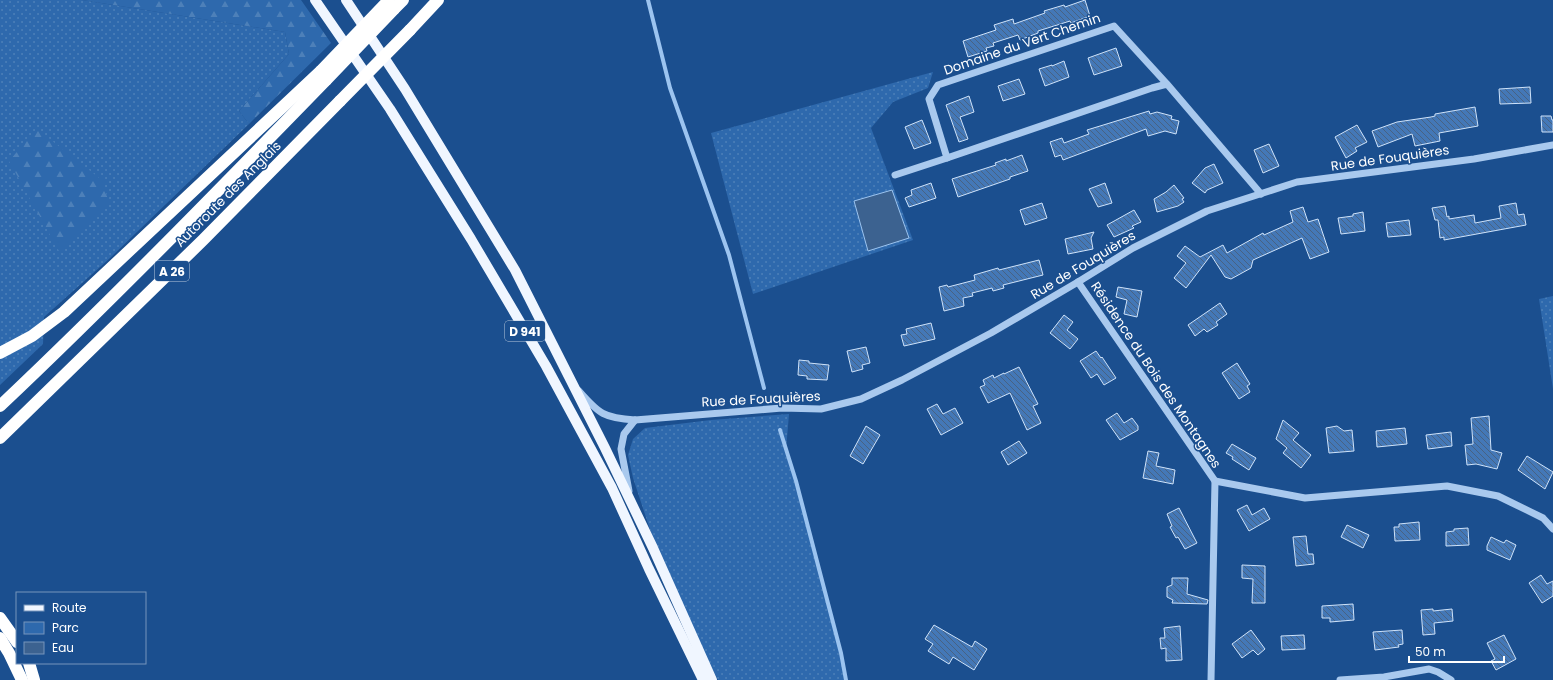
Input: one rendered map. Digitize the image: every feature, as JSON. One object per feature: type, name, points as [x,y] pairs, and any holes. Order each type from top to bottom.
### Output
[{"type":"highway","name":"Autoroute des Anglais","points":[[0,406],[58,351],[193,217],[323,75],[392,5],[403,0]]},
{"type":"highway","name":"Autoroute des Anglais","points":[[0,438],[203,240],[438,0]]},
{"type":"highway","points":[[0,353],[32,336],[64,312],[323,75]]},
{"type":"highway","points":[[0,618],[16,641]]},
{"type":"highway","points":[[0,638],[22,680]]},
{"type":"highway","points":[[29,664],[34,680]]},
{"type":"main road","name":"D 941","points":[[315,0],[390,109],[471,239],[546,366],[612,488],[652,576],[703,680]]},
{"type":"main road","name":"D 941","points":[[346,0],[405,89],[515,270],[630,501],[712,680]]},
{"type":"street","name":"Domaine du Vert Chemin","points":[[947,158],[929,99],[938,85],[1114,26],[1167,84],[1261,194]]},
{"type":"street","points":[[895,175],[1167,84]]},
{"type":"street","name":"Rue de Fouquières","points":[[572,383],[589,403],[603,415],[617,419],[635,420],[782,408],[821,409],[861,399],[902,380],[991,333],[1133,248],[1207,211],[1297,182],[1474,159],[1553,145]]},
{"type":"street","name":"Résidence du Bois des Montagnes","points":[[1078,282],[1215,481],[1211,680]]},
{"type":"street","points":[[630,501],[621,449],[624,434],[635,420]]},
{"type":"street","name":"Résidence du Bois des Montagnes","points":[[1215,481],[1305,498],[1447,486],[1498,496],[1543,518],[1553,529]]},
{"type":"street","points":[[1340,680],[1385,678],[1429,670],[1438,672],[1451,680]]},
{"type":"green space","points":[[0,0],[82,0],[285,32],[289,54],[239,111],[249,124],[109,259],[44,317],[43,344],[0,385]]},
{"type":"green space","points":[[82,0],[301,0],[331,43],[249,124],[239,111],[289,54],[285,32]]},
{"type":"green space","points":[[933,72],[928,88],[893,102],[871,128],[913,240],[753,294],[711,133]]},
{"type":"green space","points":[[37,129],[103,181],[109,204],[59,251],[9,161]]},
{"type":"green space","points":[[1553,296],[1553,389],[1539,299]]},
{"type":"green space","points":[[789,414],[786,450],[796,481],[841,653],[846,680],[718,680],[667,581],[633,478],[628,455],[633,439],[645,428],[711,420]]},
{"type":"water","points":[[892,190],[909,238],[868,251],[854,201]]},
{"type":"building","points":[[1085,0],[1090,16],[1071,23],[1070,21],[1038,31],[1038,33],[1020,40],[1018,35],[993,43],[994,46],[986,48],[987,51],[968,57],[963,41],[996,30],[994,25],[1013,19],[1014,24],[1045,13],[1044,11],[1064,5],[1065,7]]},
{"type":"building","points":[[1116,48],[1122,66],[1094,75],[1088,58]]},
{"type":"building","points":[[1064,61],[1069,77],[1045,86],[1039,69]]},
{"type":"building","points":[[1019,79],[1025,94],[1003,101],[998,86]]},
{"type":"building","points":[[1530,87],[1531,103],[1500,104],[1499,89]]},
{"type":"building","points":[[969,96],[974,112],[960,117],[968,139],[959,142],[946,105]]},
{"type":"building","points":[[1475,107],[1478,126],[1439,133],[1440,141],[1415,146],[1412,134],[1378,147],[1372,131],[1397,122],[1431,117],[1435,116],[1435,114]]},
{"type":"building","points":[[1149,111],[1150,114],[1157,112],[1172,116],[1171,119],[1179,121],[1176,134],[1165,131],[1148,136],[1146,129],[1063,160],[1061,155],[1055,157],[1050,142],[1062,138],[1064,143],[1089,134],[1087,130]]},
{"type":"building","points":[[1541,116],[1551,116],[1553,120],[1553,132],[1542,132]]},
{"type":"building","points":[[922,120],[931,143],[914,149],[905,127]]},
{"type":"building","points":[[1357,125],[1367,142],[1355,148],[1357,151],[1346,158],[1335,137]]},
{"type":"building","points":[[1269,144],[1279,166],[1263,173],[1254,150]]},
{"type":"building","points":[[1022,155],[1028,171],[1010,177],[1010,179],[958,197],[952,179],[996,165],[995,163],[1006,159],[1006,161]]},
{"type":"building","points":[[1214,164],[1223,183],[1207,190],[1205,193],[1192,183],[1205,168]]},
{"type":"building","points":[[931,183],[936,198],[909,207],[905,198],[912,195],[911,190]]},
{"type":"building","points":[[1105,183],[1112,203],[1098,207],[1089,189]]},
{"type":"building","points":[[1174,185],[1184,198],[1182,199],[1184,202],[1178,206],[1157,212],[1154,199]]},
{"type":"building","points":[[1042,203],[1047,218],[1025,225],[1020,210]]},
{"type":"building","points":[[1516,203],[1518,215],[1524,214],[1526,225],[1444,240],[1444,237],[1440,238],[1438,220],[1435,220],[1432,208],[1445,206],[1447,217],[1449,216],[1449,219],[1474,215],[1475,223],[1501,218],[1499,206]]},
{"type":"building","points":[[1303,207],[1308,222],[1318,219],[1329,252],[1310,259],[1302,238],[1253,260],[1251,268],[1231,279],[1225,277],[1211,255],[1186,288],[1174,278],[1186,263],[1177,256],[1185,246],[1200,257],[1223,245],[1227,253],[1263,233],[1264,235],[1293,222],[1290,211]]},
{"type":"building","points":[[1134,210],[1141,222],[1132,226],[1134,228],[1114,237],[1107,225]]},
{"type":"building","points":[[1363,212],[1365,231],[1341,234],[1338,218],[1353,216],[1353,214]]},
{"type":"building","points":[[1409,220],[1411,235],[1388,237],[1386,223]]},
{"type":"building","points":[[1094,232],[1091,238],[1093,249],[1068,254],[1065,239]]},
{"type":"building","points":[[1039,260],[1043,275],[1003,285],[1004,288],[993,291],[992,288],[972,293],[973,296],[963,298],[964,306],[944,311],[939,287],[947,285],[948,287],[975,280],[974,275],[998,268],[999,270]]},
{"type":"building","points":[[1118,287],[1142,291],[1137,317],[1124,314],[1127,300],[1116,297]]},
{"type":"building","points":[[1220,303],[1227,314],[1216,322],[1218,325],[1207,332],[1204,329],[1195,336],[1188,325]]},
{"type":"building","points":[[1064,315],[1073,322],[1067,330],[1078,339],[1070,349],[1050,333]]},
{"type":"building","points":[[931,323],[935,339],[904,346],[901,335],[907,334],[906,329]]},
{"type":"building","points":[[866,347],[870,363],[862,365],[863,369],[852,372],[847,351]]},
{"type":"building","points":[[1096,351],[1101,358],[1102,357],[1116,378],[1104,385],[1097,374],[1091,378],[1080,361]]},
{"type":"building","points":[[799,360],[809,361],[809,363],[829,365],[827,380],[807,379],[807,376],[798,375]]},
{"type":"building","points":[[1237,363],[1250,384],[1247,386],[1250,392],[1239,399],[1222,373]]},
{"type":"building","points":[[1019,367],[1038,404],[1033,406],[1041,423],[1027,430],[1010,393],[988,403],[980,387],[985,385],[983,380],[993,375],[994,378]]},
{"type":"building","points":[[937,404],[943,414],[955,408],[963,423],[941,435],[927,409]]},
{"type":"building","points":[[1117,413],[1124,423],[1132,418],[1138,426],[1138,430],[1120,440],[1106,420]]},
{"type":"building","points":[[1489,416],[1491,450],[1502,453],[1497,469],[1476,464],[1467,465],[1465,445],[1473,444],[1471,418]]},
{"type":"building","points":[[1283,420],[1299,433],[1293,440],[1311,455],[1301,468],[1283,453],[1287,448],[1276,439]]},
{"type":"building","points":[[866,426],[880,435],[863,464],[850,456]]},
{"type":"building","points":[[1337,426],[1344,431],[1352,430],[1354,451],[1329,453],[1326,428]]},
{"type":"building","points":[[1405,428],[1407,444],[1377,447],[1376,431]]},
{"type":"building","points":[[1451,432],[1452,446],[1428,449],[1426,435]]},
{"type":"building","points":[[1019,441],[1027,453],[1008,465],[1001,452]]},
{"type":"building","points":[[1232,444],[1256,458],[1249,470],[1232,459],[1233,457],[1226,453]]},
{"type":"building","points":[[1148,451],[1159,453],[1156,466],[1175,470],[1173,484],[1143,478]]},
{"type":"building","points":[[1527,456],[1553,472],[1545,489],[1518,470]]},
{"type":"building","points":[[1247,505],[1252,515],[1264,508],[1270,519],[1249,531],[1237,510]]},
{"type":"building","points":[[1179,508],[1197,543],[1185,549],[1178,537],[1176,538],[1170,527],[1172,526],[1167,514]]},
{"type":"building","points":[[1419,522],[1420,540],[1395,541],[1394,527],[1399,527],[1399,524]]},
{"type":"building","points":[[1347,525],[1369,535],[1363,548],[1341,537]]},
{"type":"building","points":[[1468,528],[1469,545],[1446,546],[1446,532],[1454,531],[1454,529]]},
{"type":"building","points":[[1306,536],[1308,554],[1313,554],[1314,564],[1296,566],[1293,537]]},
{"type":"building","points":[[1491,537],[1504,543],[1506,540],[1516,545],[1510,560],[1487,550]]},
{"type":"building","points":[[1242,565],[1265,566],[1265,603],[1252,603],[1253,579],[1242,578]]},
{"type":"building","points":[[1541,575],[1547,584],[1553,581],[1553,596],[1542,603],[1529,583]]},
{"type":"building","points":[[1172,578],[1188,578],[1187,594],[1208,600],[1207,604],[1172,603],[1173,600],[1167,597],[1167,587],[1172,585]]},
{"type":"building","points":[[1353,604],[1354,620],[1330,622],[1330,618],[1322,618],[1322,606]]},
{"type":"building","points":[[1433,609],[1433,611],[1452,609],[1453,621],[1434,623],[1435,634],[1423,635],[1421,610]]},
{"type":"building","points":[[934,625],[972,647],[975,641],[987,649],[974,670],[953,657],[949,664],[928,651],[933,644],[925,639]]},
{"type":"building","points":[[1180,626],[1182,660],[1166,661],[1166,648],[1161,649],[1160,638],[1165,638],[1164,628]]},
{"type":"building","points":[[1251,630],[1265,649],[1258,655],[1253,650],[1242,658],[1232,644]]},
{"type":"building","points":[[1402,630],[1403,644],[1398,645],[1399,647],[1375,650],[1373,632]]},
{"type":"building","points":[[1304,635],[1305,649],[1282,650],[1281,636]]},
{"type":"building","points":[[1504,635],[1516,659],[1496,670],[1491,661],[1495,659],[1487,643]]},
{"type":"waterway","points":[[648,0],[670,88],[729,255],[764,388]]},
{"type":"waterway","points":[[780,430],[796,481],[841,653],[846,680]]}]
